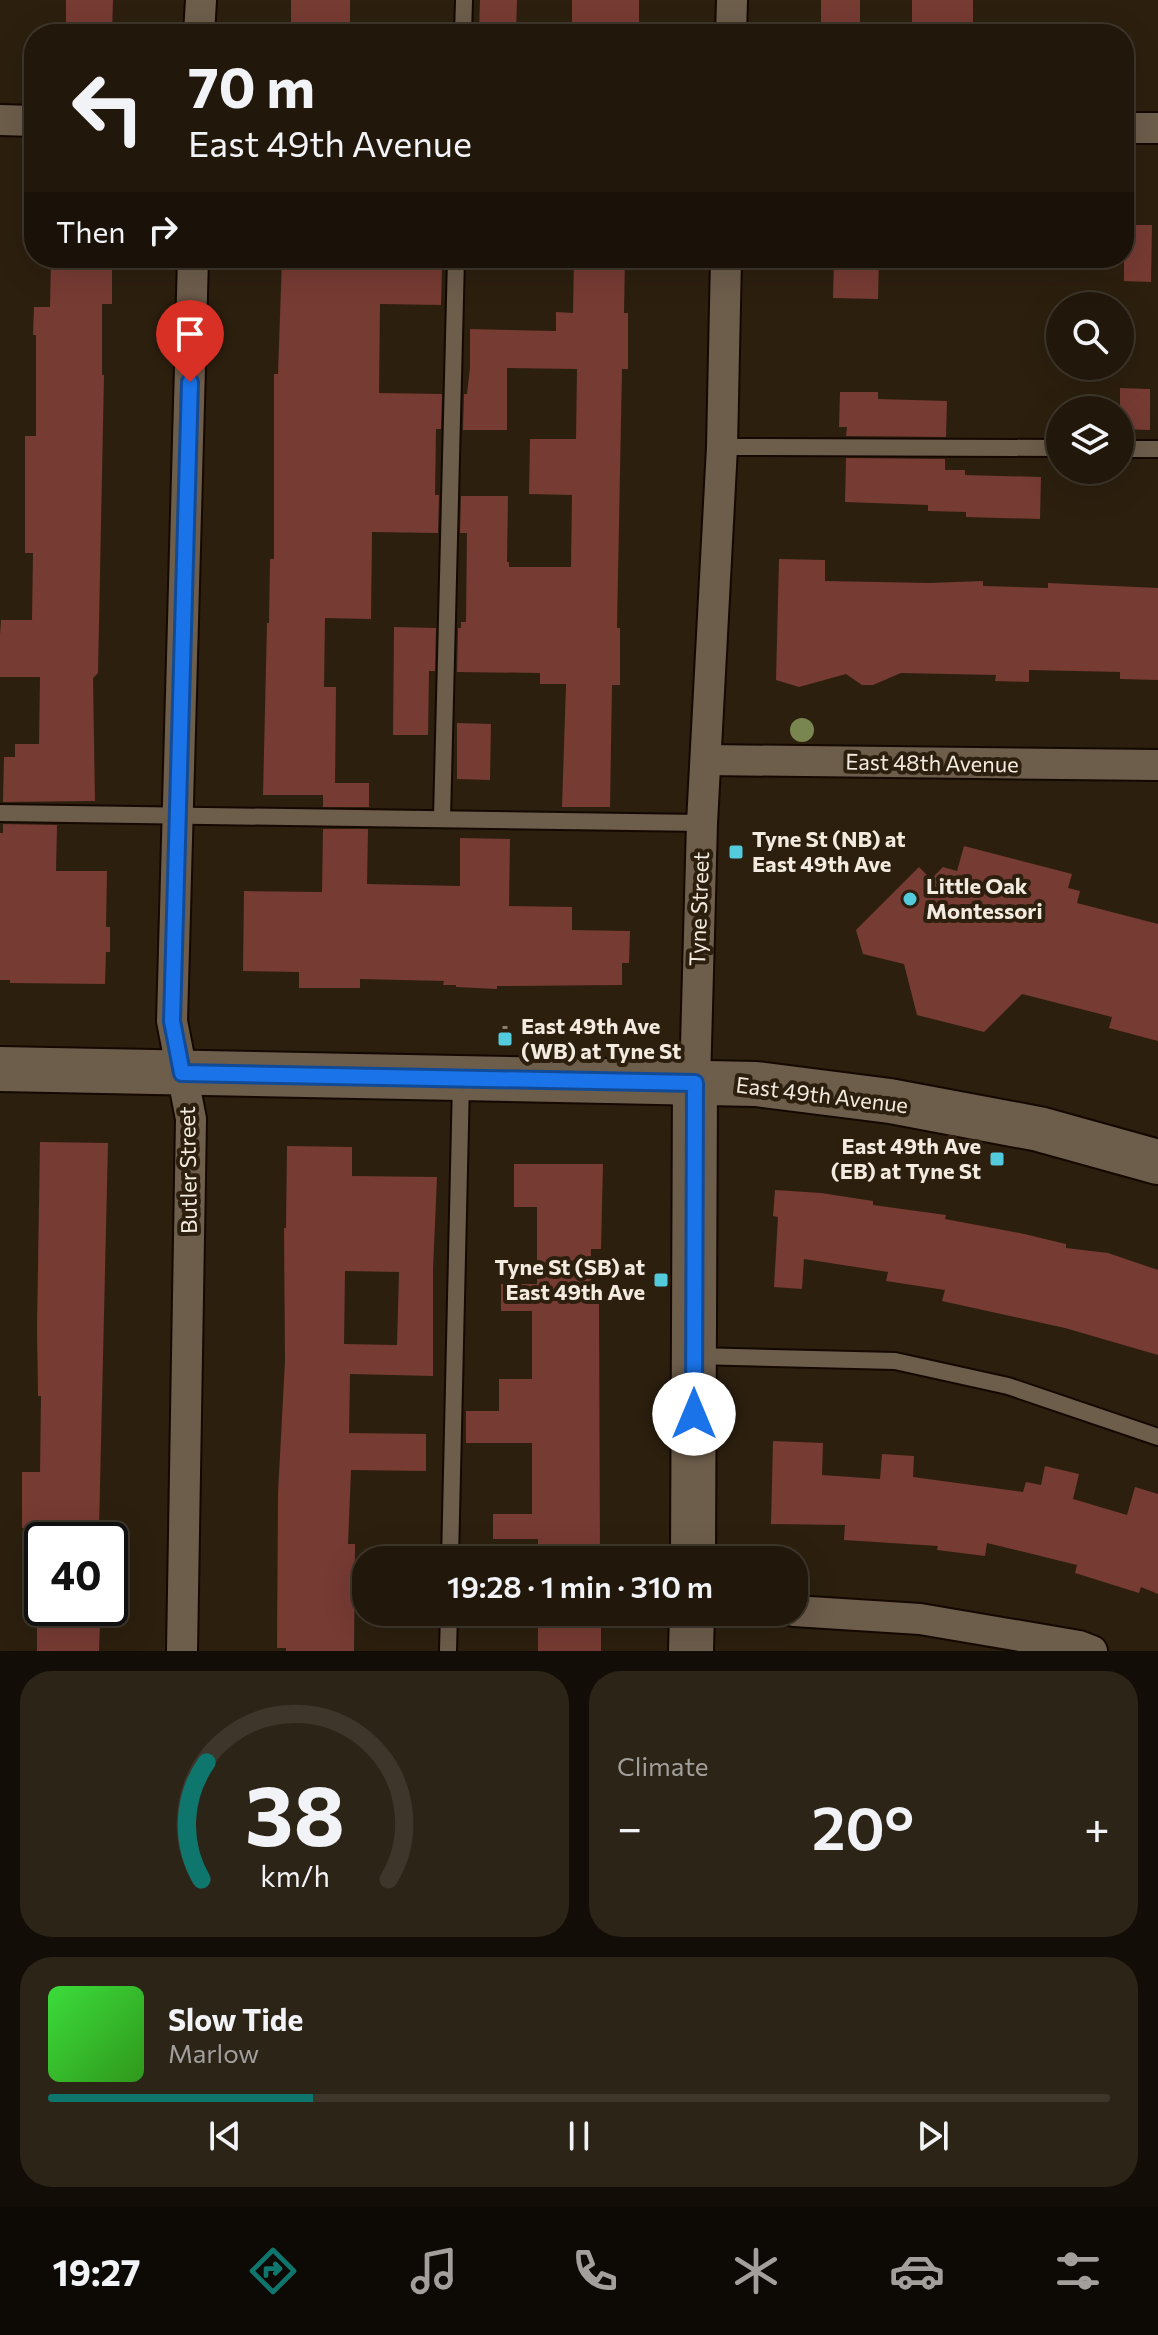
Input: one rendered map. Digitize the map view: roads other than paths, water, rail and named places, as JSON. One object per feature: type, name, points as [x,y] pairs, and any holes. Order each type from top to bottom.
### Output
[{"type":"street","points":[[200,24],[201,0]]},
{"type":"street","points":[[731,24],[732,0]]},
{"type":"street","points":[[0,120],[24,121]]},
{"type":"street","points":[[1134,128],[1158,128]]},
{"type":"street","name":"Butler Street","points":[[182,1651],[191,1119],[172,1021],[193,268]]},
{"type":"street","name":"Tyne Street","points":[[693,1546],[695,1083],[702,823],[722,447],[726,268]]},
{"type":"street","name":"East 48th Avenue","points":[[706,760],[1158,765]]},
{"type":"street","name":"East 49th Avenue","points":[[0,1069],[756,1084],[890,1101],[1039,1129],[1158,1162]]},
{"type":"street","points":[[808,1612],[920,1619],[1079,1646],[1092,1651]]},
{"type":"street","points":[[691,1651],[692,1626]]},
{"type":"lane","points":[[463,24],[464,0]]},
{"type":"lane","points":[[442,818],[456,268]]},
{"type":"lane","points":[[722,447],[1046,448]]},
{"type":"lane","points":[[1134,449],[1158,449]]},
{"type":"lane","points":[[0,813],[702,823]]},
{"type":"lane","points":[[450,1546],[461,1078]]},
{"type":"lane","points":[[694,1356],[895,1361],[1008,1386],[1158,1437]]},
{"type":"lane","points":[[448,1651],[449,1626]]},
{"type":"place","name":"Tyne St (NB) at East 49th Ave","points":[[736,852]]},
{"type":"place","name":"Little Oak Montessori","points":[[910,899]]},
{"type":"place","name":"East 49th Ave (WB) at Tyne St","points":[[505,1039]]},
{"type":"place","name":"East 49th Ave (EB) at Tyne St","points":[[997,1159]]},
{"type":"place","name":"Tyne St (SB) at East 49th Ave","points":[[661,1280]]}]
